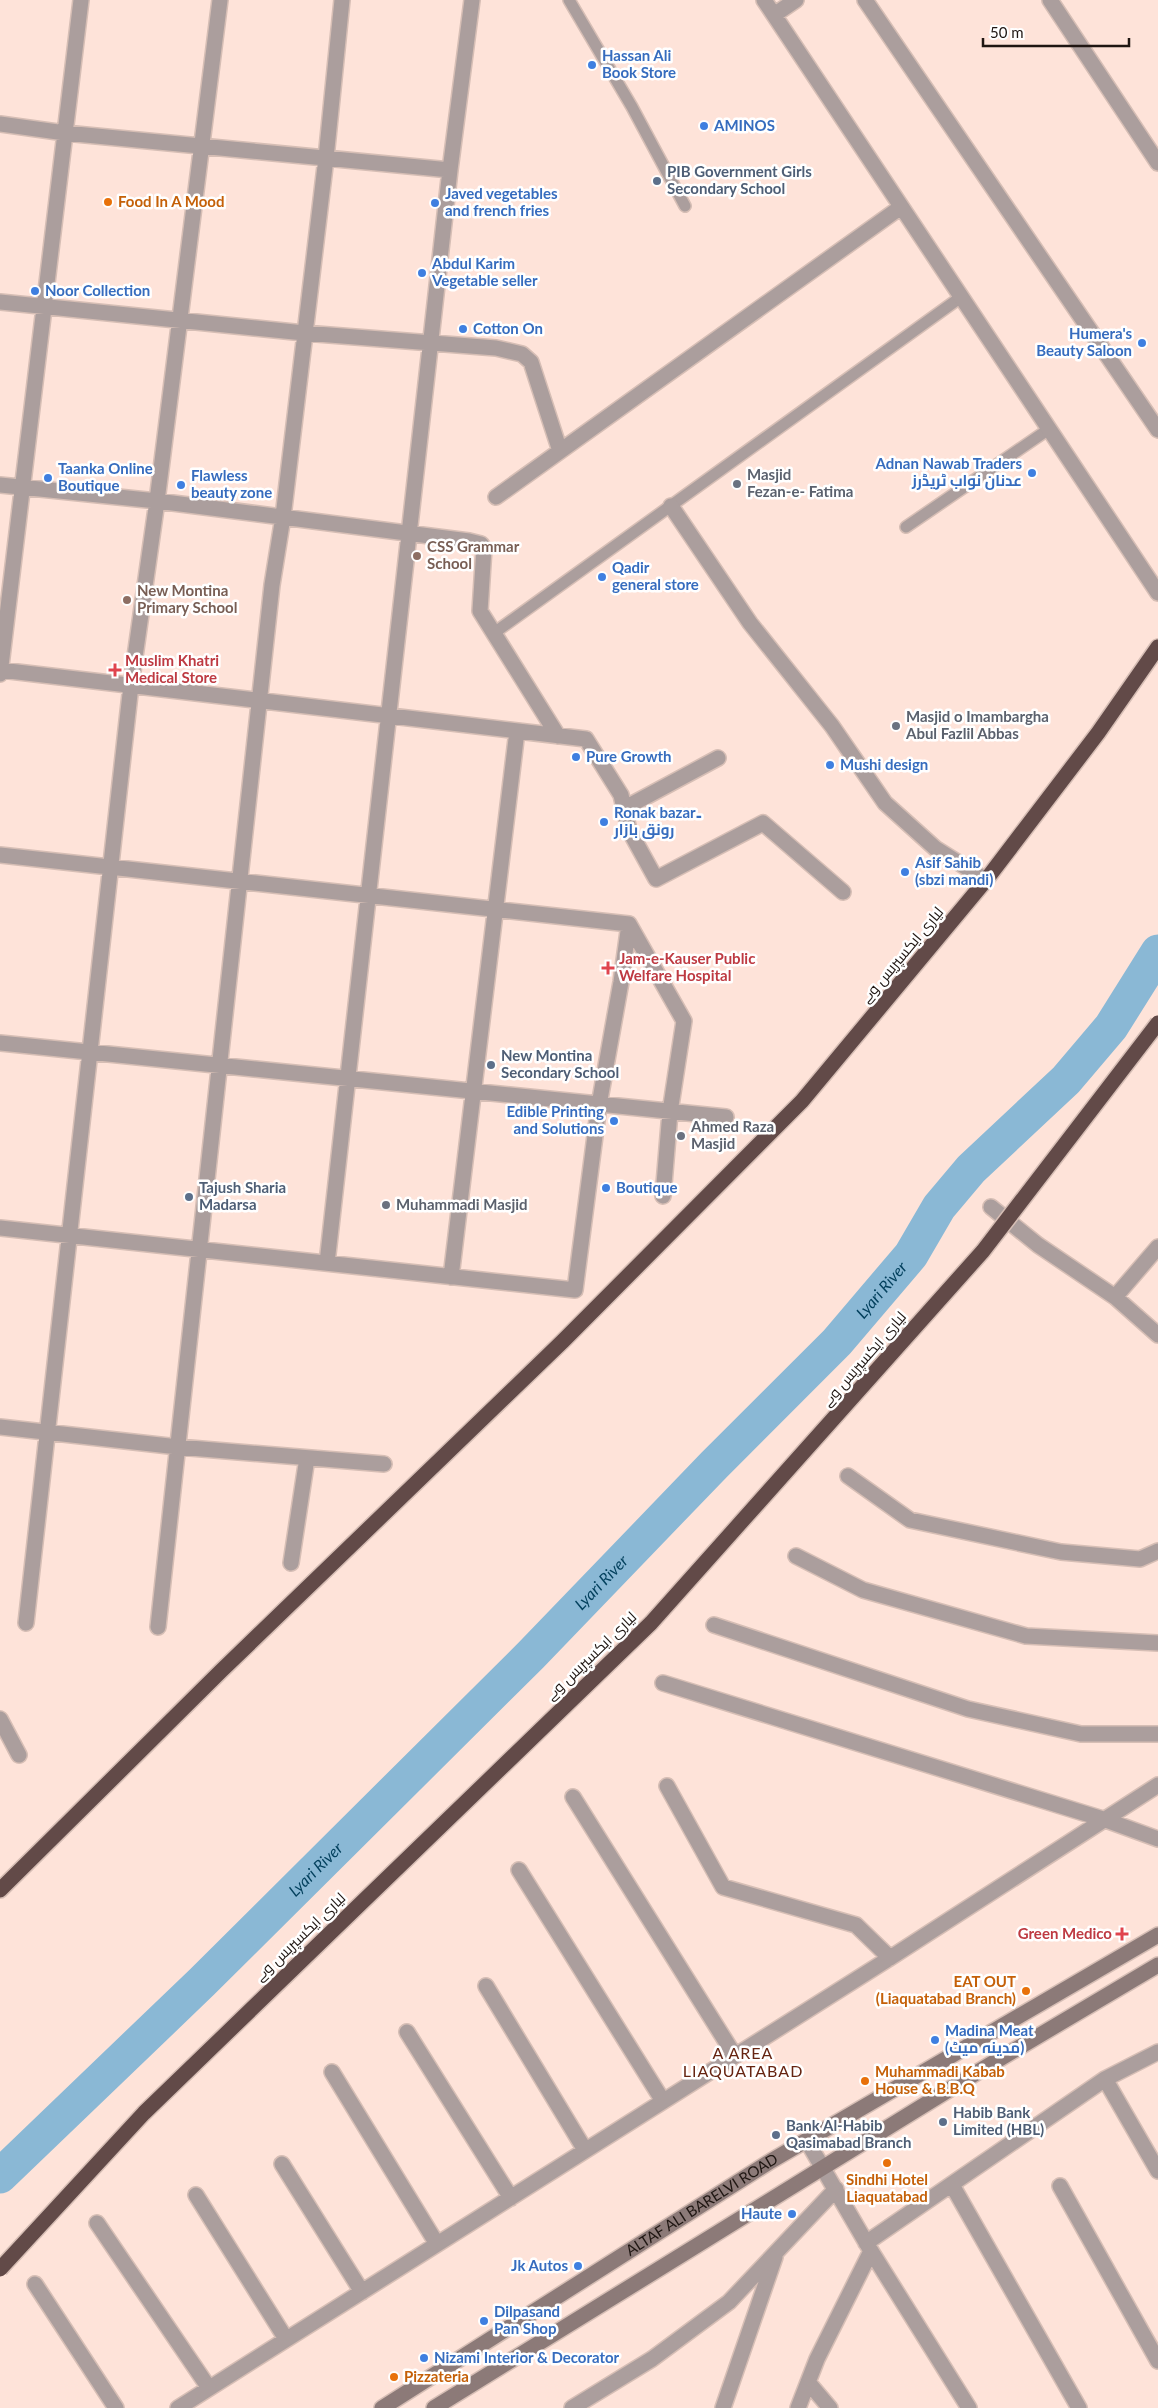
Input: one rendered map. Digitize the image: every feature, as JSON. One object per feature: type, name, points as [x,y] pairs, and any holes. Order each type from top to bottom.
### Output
[{"type":"highway","name":"لیاری ایکسپریس وے","points":[[0,1890],[228,1665],[563,1341],[802,1101],[986,880],[1098,732],[1158,647]]},
{"type":"highway","name":"لیاری ایکسپریس وے","points":[[0,2269],[144,2113],[651,1623],[982,1251],[1158,1023]]},
{"type":"main road","name":"ALTAF ALI BARELVI ROAD","points":[[382,2408],[806,2140],[1158,1936]]},
{"type":"main road","name":"ALTAF ALI BARELVI ROAD","points":[[434,2408],[976,2073],[1158,1965]]},
{"type":"street","points":[[82,0],[0,672],[586,739],[621,795],[629,830],[656,879],[763,823],[843,892]]},
{"type":"street","points":[[26,1623],[130,686],[158,501],[220,0]]},
{"type":"street","points":[[158,1627],[272,585],[283,517],[326,158],[342,0]]},
{"type":"street","points":[[327,1263],[450,170],[472,0]]},
{"type":"street","points":[[764,0],[1158,593]]},
{"type":"street","points":[[774,15],[796,0]]},
{"type":"street","points":[[865,0],[1158,430]]},
{"type":"street","points":[[1050,0],[1158,163]]},
{"type":"street","points":[[0,124],[65,133],[450,170]]},
{"type":"street","points":[[496,497],[901,207]]},
{"type":"street","points":[[0,302],[304,333],[496,348],[527,357],[560,451]]},
{"type":"street","points":[[0,485],[158,501],[409,533],[480,544],[484,548],[480,611],[558,736]]},
{"type":"street","points":[[671,506],[750,623],[832,726],[885,803],[935,848],[986,880]]},
{"type":"street","points":[[451,1276],[518,731]]},
{"type":"street","points":[[623,810],[718,758]]},
{"type":"street","points":[[0,855],[629,924]]},
{"type":"street","points":[[0,1228],[575,1290],[599,1105],[621,982],[629,924]]},
{"type":"street","points":[[629,924],[684,1021],[670,1112],[663,1196]]},
{"type":"street","points":[[0,1043],[726,1117]]},
{"type":"street","points":[[991,1207],[1038,1245],[1115,1297],[1158,1335]]},
{"type":"street","points":[[1115,1297],[1158,1247]]},
{"type":"street","points":[[0,1427],[178,1447],[384,1464]]},
{"type":"street","points":[[292,1563],[307,1458]]},
{"type":"street","points":[[848,1476],[910,1520],[1061,1552],[1140,1559],[1158,1551]]},
{"type":"street","points":[[796,1556],[863,1590],[1026,1636],[1158,1643]]},
{"type":"street","points":[[714,1625],[968,1710],[1081,1734],[1158,1734]]},
{"type":"street","points":[[663,1683],[1103,1819],[1158,1839]]},
{"type":"street","points":[[0,1720],[19,1756]]},
{"type":"street","points":[[178,2408],[890,1958],[1158,1784]]},
{"type":"street","points":[[667,1786],[722,1887],[856,1925],[890,1958]]},
{"type":"street","points":[[573,1797],[735,2056]]},
{"type":"street","points":[[519,1870],[663,2101]]},
{"type":"street","points":[[486,1986],[585,2150]]},
{"type":"street","points":[[407,2032],[511,2198]]},
{"type":"street","points":[[798,2408],[817,2359],[868,2247],[952,2185],[1105,2079],[1158,2052]]},
{"type":"street","points":[[332,2072],[437,2244]]},
{"type":"street","points":[[1105,2079],[1158,2172]]},
{"type":"street","points":[[806,2140],[868,2247],[969,2408]]},
{"type":"street","points":[[282,2164],[362,2292]]},
{"type":"street","points":[[952,2185],[1079,2408]]},
{"type":"street","points":[[1060,2186],[1158,2361]]},
{"type":"street","points":[[572,2408],[652,2359],[729,2302],[836,2190]]},
{"type":"street","points":[[196,2196],[286,2339]]},
{"type":"street","points":[[97,2222],[209,2388]]},
{"type":"street","points":[[723,2408],[776,2254]]},
{"type":"street","points":[[35,2284],[116,2408]]},
{"type":"street","points":[[808,2382],[830,2408]]},
{"type":"lane","points":[[569,0],[632,107],[684,206]]},
{"type":"lane","points":[[494,633],[961,298]]},
{"type":"lane","points":[[906,527],[1049,429]]},
{"type":"waterway","name":"Lyari River","points":[[0,2176],[202,1982],[531,1655],[714,1465],[837,1342],[911,1255],[939,1207],[971,1169],[1066,1080],[1111,1027],[1158,952]]},
{"type":"place","name":"Hassan Ali Book Store","points":[[592,65]]},
{"type":"place","name":"AMINOS","points":[[704,126]]},
{"type":"place","name":"PIB Government Girls Secondary School","points":[[657,181]]},
{"type":"place","name":"Food In A Mood","points":[[108,202]]},
{"type":"place","name":"Javed vegetables and french fries","points":[[435,203]]},
{"type":"place","name":"Abdul Karim Vegetable seller","points":[[422,273]]},
{"type":"place","name":"Noor Collection","points":[[35,291]]},
{"type":"place","name":"Cotton On","points":[[463,329]]},
{"type":"place","name":"Humera's Beauty Saloon","points":[[1142,343]]},
{"type":"place","name":"Adnan Nawab Traders عدنان نواب ٹریڈرز","points":[[1032,473]]},
{"type":"place","name":"Taanka Online Boutique","points":[[48,478]]},
{"type":"place","name":"Masjid Fezan-e- Fatima","points":[[737,484]]},
{"type":"place","name":"Flawless beauty zone","points":[[181,485]]},
{"type":"place","name":"CSS Grammar School","points":[[417,556]]},
{"type":"place","name":"Qadir general store","points":[[602,577]]},
{"type":"place","name":"New Montina Primary School","points":[[127,600]]},
{"type":"place","name":"Muslim Khatri Medical Store","points":[[115,670]]},
{"type":"place","name":"Masjid o Imambargha Abul Fazlil Abbas","points":[[896,726]]},
{"type":"place","name":"Pure Growth","points":[[576,757]]},
{"type":"place","name":"Mushi design","points":[[830,765]]},
{"type":"place","name":"Ronak bazar۔ رونق بازار","points":[[604,822]]},
{"type":"place","name":"Asif Sahib (sbzi mandi)","points":[[905,872]]},
{"type":"place","name":"Jam-e-Kauser Public Welfare Hospital","points":[[608,968]]},
{"type":"place","name":"New Montina Secondary School","points":[[491,1065]]},
{"type":"place","name":"Edible Printing and Solutions","points":[[614,1121]]},
{"type":"place","name":"Ahmed Raza Masjid","points":[[681,1136]]},
{"type":"place","name":"Boutique","points":[[606,1188]]},
{"type":"place","name":"Tajush Sharia Madarsa","points":[[189,1197]]},
{"type":"place","name":"Muhammadi Masjid","points":[[386,1205]]},
{"type":"place","name":"Green Medico","points":[[1122,1934]]},
{"type":"place","name":"EAT OUT (Liaquatabad Branch)","points":[[1026,1991]]},
{"type":"place","name":"Madina Meat (مدینہ میٹ)","points":[[935,2040]]},
{"type":"place","name":"Muhammadi Kabab House & B.B.Q","points":[[865,2081]]},
{"type":"place","name":"Habib Bank Limited (HBL)","points":[[943,2122]]},
{"type":"place","name":"Bank Al-Habib Qasimabad Branch","points":[[776,2135]]},
{"type":"place","name":"Sindhi Hotel Liaquatabad","points":[[887,2163]]},
{"type":"place","name":"Haute","points":[[792,2214]]},
{"type":"place","name":"Jk Autos","points":[[578,2266]]},
{"type":"place","name":"Dilpasand Pan Shop","points":[[484,2321]]},
{"type":"place","name":"Nizami Interior & Decorator","points":[[424,2358]]},
{"type":"place","name":"Pizzateria","points":[[394,2377]]},
{"type":"district","name":"A AREA LIAQUATABAD","points":[[743,2062]]}]
